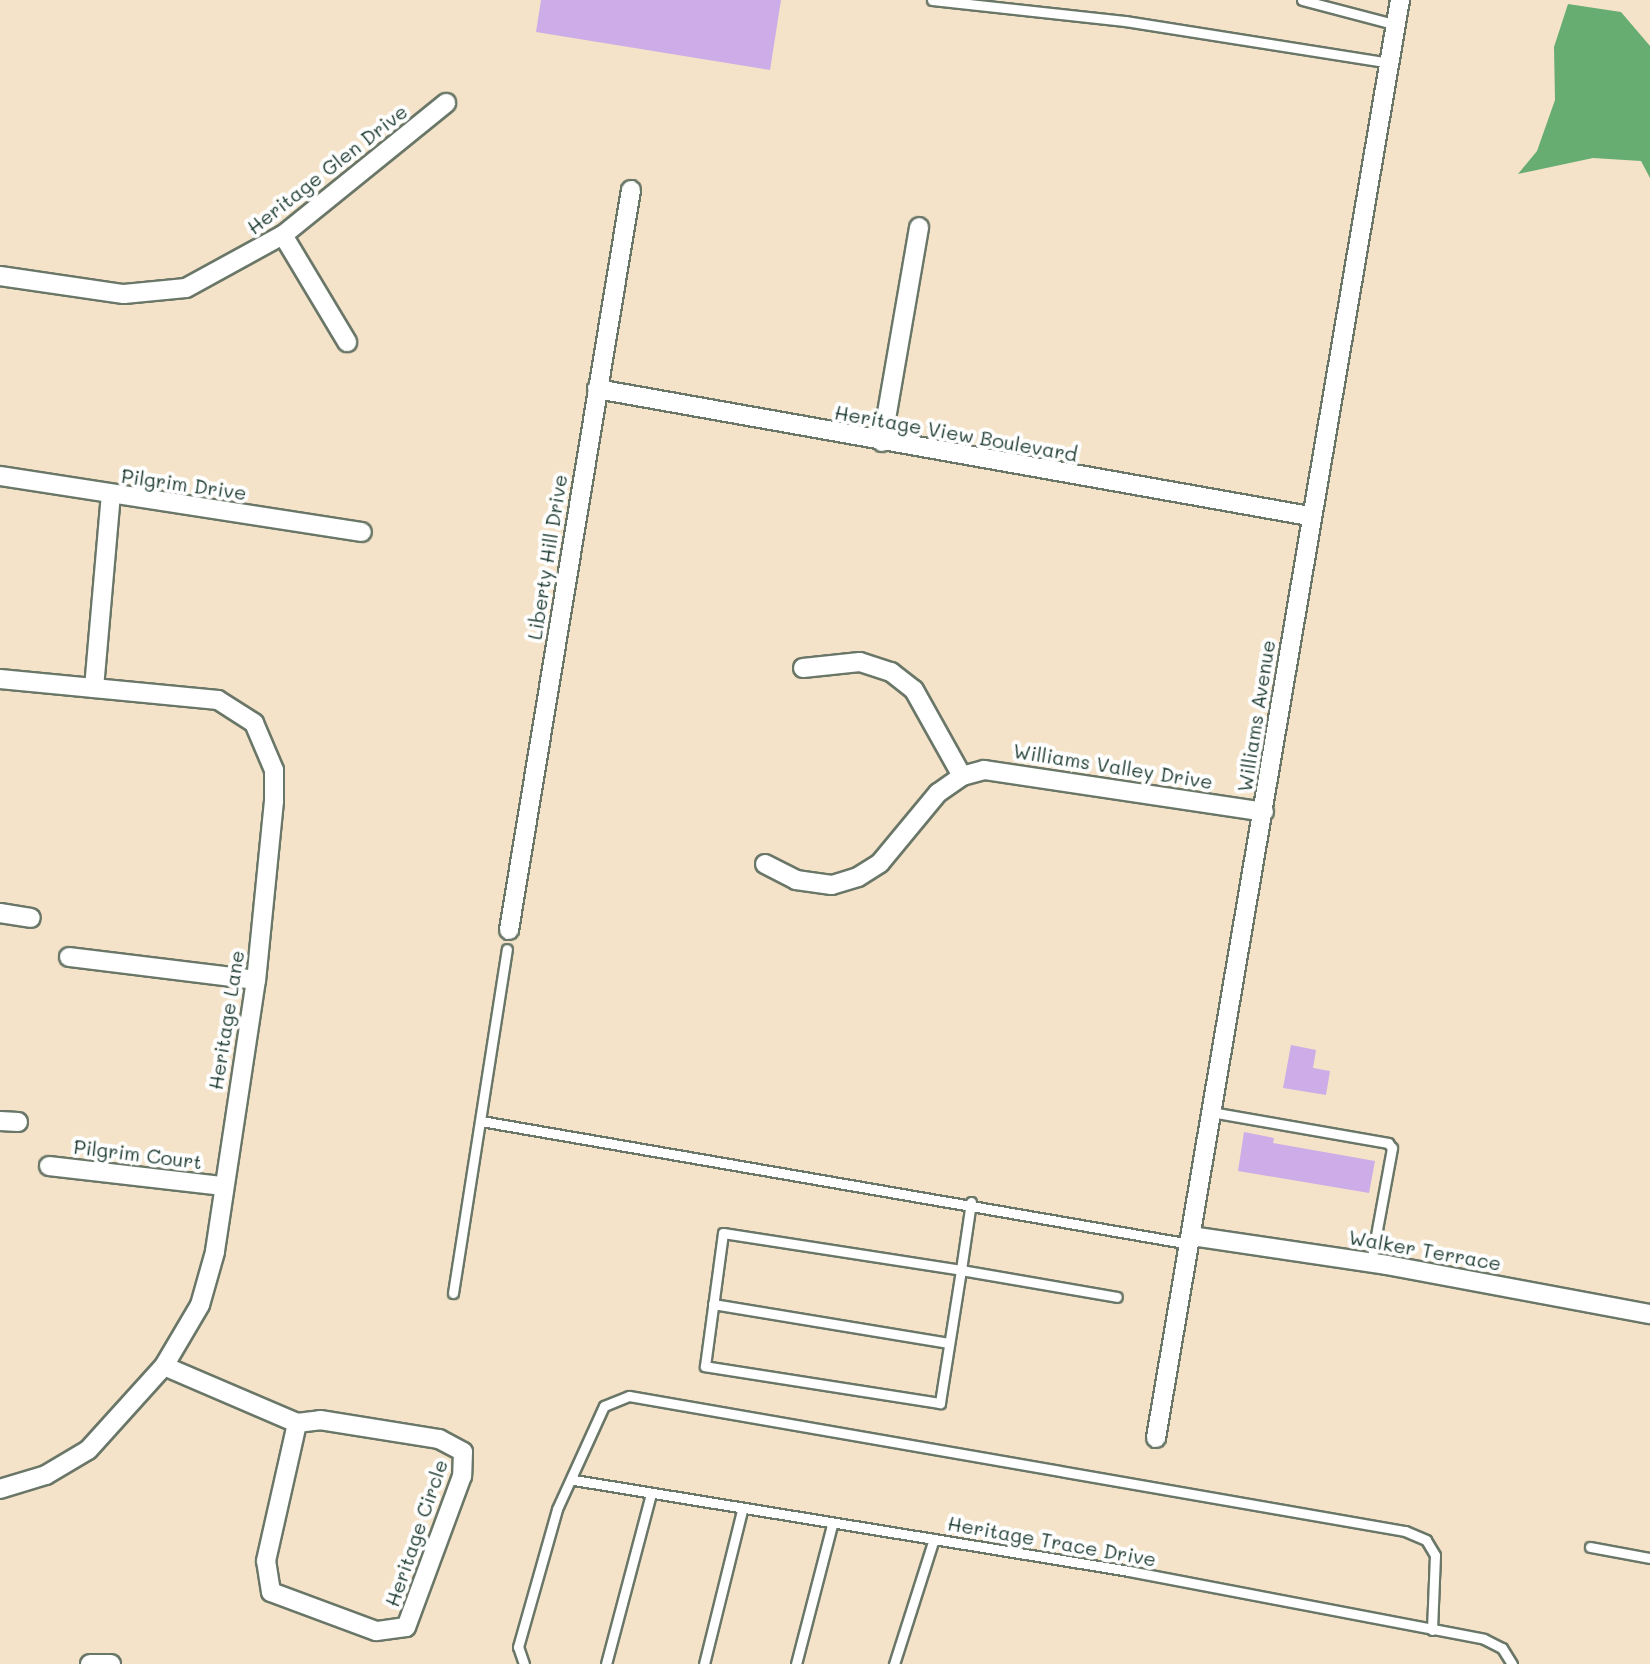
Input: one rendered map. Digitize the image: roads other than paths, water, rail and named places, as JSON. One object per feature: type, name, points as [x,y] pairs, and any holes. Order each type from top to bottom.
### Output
[{"type":"street","name":"Williams Avenue","points":[[1156,1438],[1264,812],[1309,516],[1400,0]]},
{"type":"street","name":"Heritage Glen Drive","points":[[0,276],[91,291],[152,294],[186,288],[283,235],[446,103]]},
{"type":"street","name":"Liberty Hill Drive","points":[[508,940],[631,190]]},
{"type":"street","points":[[882,442],[919,227]]},
{"type":"street","points":[[283,235],[347,342]]},
{"type":"street","name":"Heritage View Boulevard","points":[[597,389],[1309,516]]},
{"type":"street","name":"Pilgrim Drive","points":[[0,476],[362,532]]},
{"type":"street","points":[[94,688],[111,495]]},
{"type":"street","points":[[765,864],[796,880],[832,885],[858,877],[880,863],[921,808],[962,776],[914,690],[891,672],[860,662],[803,668]]},
{"type":"street","name":"Heritage Lane","points":[[0,679],[218,700],[254,723],[274,770],[274,801],[256,980],[221,1186],[215,1252],[200,1305],[164,1366],[88,1450],[46,1475],[0,1489]]},
{"type":"street","name":"Williams Valley Drive","points":[[962,776],[1007,770],[1264,812]]},
{"type":"street","points":[[0,913],[31,918]]},
{"type":"street","points":[[69,957],[256,980]]},
{"type":"street","name":"Pilgrim Court","points":[[49,1166],[221,1186]]},
{"type":"street","name":"Walker Terrace","points":[[1190,1240],[1371,1262],[1650,1314]]},
{"type":"street","name":"Heritage Circle","points":[[164,1366],[297,1423],[320,1420],[439,1439],[463,1452],[462,1476],[406,1627],[376,1631],[271,1592],[266,1561],[297,1423]]},
{"type":"street","points":[[90,1664],[111,1664]]},
{"type":"lane","points":[[932,0],[1125,21],[1390,63]]},
{"type":"lane","points":[[1302,0],[1397,25]]},
{"type":"lane","points":[[453,1293],[508,940]]},
{"type":"lane","points":[[1211,1112],[1388,1143],[1392,1148],[1371,1262]]},
{"type":"lane","points":[[481,1121],[1190,1240]]},
{"type":"lane","points":[[971,1202],[961,1270],[940,1403],[705,1366],[723,1233],[961,1270],[1117,1297]]},
{"type":"lane","points":[[713,1304],[949,1343]]},
{"type":"lane","points":[[524,1664],[518,1647],[557,1509],[574,1480],[604,1406],[629,1396],[1418,1535],[1431,1547],[1436,1572],[1432,1630]]},
{"type":"lane","name":"Heritage Trace Drive","points":[[574,1480],[832,1525],[934,1539],[1484,1639],[1502,1648],[1512,1664]]},
{"type":"lane","points":[[606,1664],[651,1494]]},
{"type":"lane","points":[[704,1664],[742,1510]]},
{"type":"lane","points":[[796,1664],[832,1525]]},
{"type":"lane","points":[[894,1664],[934,1539]]},
{"type":"lane","points":[[1590,1547],[1650,1558]]}]
